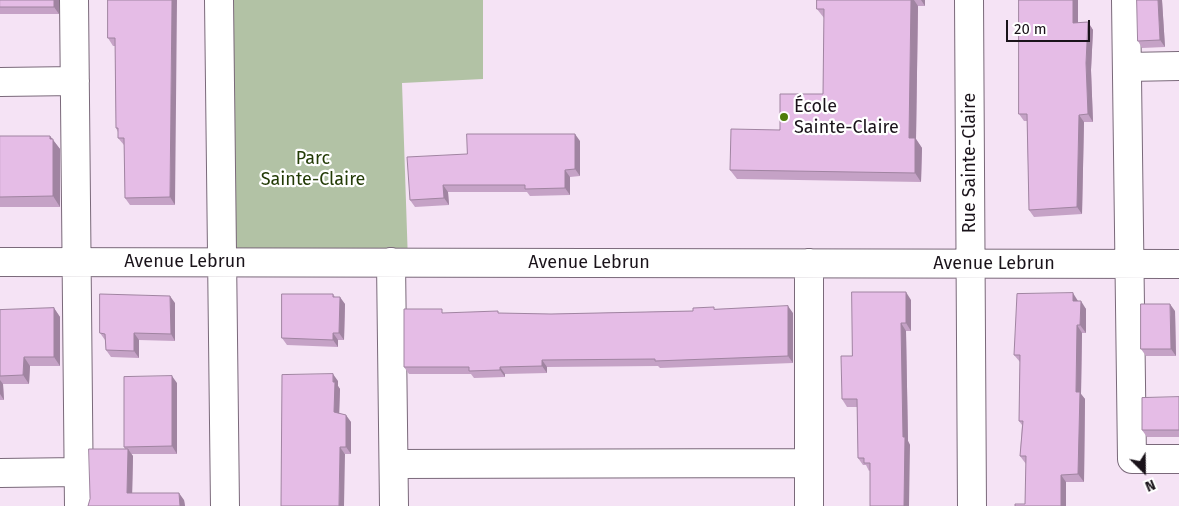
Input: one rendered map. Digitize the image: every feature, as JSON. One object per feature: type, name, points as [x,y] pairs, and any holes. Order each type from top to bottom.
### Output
[{"type":"street","points":[[74,0],[78,506]]},
{"type":"street","points":[[219,0],[224,506]]},
{"type":"street","name":"Rue Sainte-Claire","points":[[969,0],[972,506]]},
{"type":"street","points":[[1126,0],[1132,459],[1179,459]]},
{"type":"street","points":[[1127,67],[1179,66]]},
{"type":"street","points":[[0,82],[74,81]]},
{"type":"street","name":"Avenue Lebrun","points":[[0,262],[1179,264]]},
{"type":"street","points":[[391,262],[394,506]]},
{"type":"street","points":[[808,506],[809,263]]},
{"type":"street","points":[[394,464],[808,463]]},
{"type":"street","points":[[0,473],[78,472]]},
{"type":"green space","name":"Parc Sainte-Claire","points":[[219,0],[483,0],[483,79],[402,83],[408,262],[222,261]]},
{"type":"building","points":[[0,0],[54,0],[54,7],[0,7]]},
{"type":"building","points":[[108,0],[172,0],[170,197],[125,198],[124,138],[118,138],[118,128],[116,128],[115,38],[108,38]]},
{"type":"building","points":[[817,0],[911,0],[909,138],[915,138],[915,173],[730,170],[731,129],[780,130],[780,94],[823,94],[824,9],[817,9]]},
{"type":"building","points":[[1019,0],[1073,0],[1073,23],[1088,22],[1086,63],[1088,114],[1079,115],[1077,207],[1029,210],[1027,114],[1019,114]]},
{"type":"building","points":[[1137,0],[1158,0],[1160,40],[1138,41]]},
{"type":"building","points":[[467,134],[575,134],[575,169],[565,170],[565,188],[525,189],[525,185],[443,185],[444,198],[410,200],[407,157],[467,154]]},
{"type":"building","points":[[0,136],[50,136],[50,139],[53,139],[53,196],[0,197]]},
{"type":"building","points":[[852,292],[906,292],[906,323],[901,323],[903,437],[905,437],[904,506],[870,506],[870,463],[864,463],[864,458],[858,458],[857,399],[842,399],[841,356],[852,356]]},
{"type":"building","points":[[1073,293],[1073,301],[1081,301],[1080,325],[1077,325],[1076,392],[1080,392],[1078,474],[1061,475],[1061,506],[1015,506],[1015,504],[1025,504],[1026,456],[1020,456],[1023,421],[1019,421],[1020,355],[1014,355],[1017,294]]},
{"type":"building","points":[[100,294],[170,296],[171,334],[134,333],[134,351],[106,350],[105,334],[100,333]]},
{"type":"building","points":[[282,294],[333,294],[333,297],[340,297],[339,333],[333,333],[333,340],[282,338]]},
{"type":"building","points":[[1141,304],[1170,304],[1171,349],[1141,349]]},
{"type":"building","points":[[788,306],[788,356],[655,361],[655,359],[542,360],[542,366],[500,367],[500,370],[469,371],[469,367],[404,367],[404,309],[442,309],[442,313],[498,311],[498,313],[551,314],[693,311],[693,308]]},
{"type":"building","points":[[54,308],[54,357],[24,357],[23,375],[0,376],[0,310]]},
{"type":"building","points":[[333,374],[333,382],[335,382],[334,412],[346,415],[346,447],[340,447],[339,506],[281,506],[282,375]]},
{"type":"building","points":[[172,376],[172,446],[124,447],[124,377]]},
{"type":"building","points":[[1179,397],[1179,430],[1142,430],[1142,398]]},
{"type":"building","points":[[89,449],[128,449],[127,493],[179,493],[180,506],[88,506],[90,499]]},
{"type":"place","name":"École Sainte-Claire","points":[[784,117]]}]
